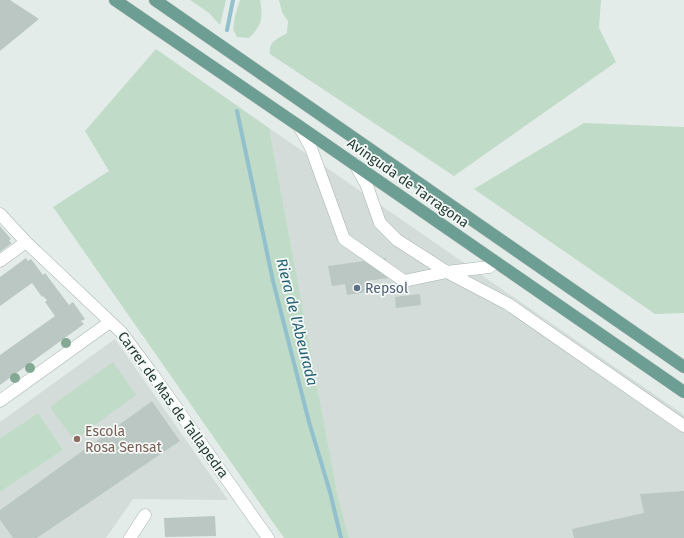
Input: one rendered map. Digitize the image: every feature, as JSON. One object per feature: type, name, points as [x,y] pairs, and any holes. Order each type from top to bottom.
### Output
[{"type":"main road","name":"Avinguda de Tarragona","points":[[115,0],[684,392]]},
{"type":"main road","name":"Avinguda de Tarragona","points":[[155,0],[684,367]]},
{"type":"street","points":[[299,126],[310,148],[344,239],[404,281],[447,272],[489,267],[496,262]]},
{"type":"street","points":[[355,164],[368,186],[380,223],[397,240],[447,272],[508,304],[684,426]]},
{"type":"street","name":"Carrer de Mas de Tallapedra","points":[[0,214],[26,242],[121,332],[268,538]]},
{"type":"street","points":[[0,261],[26,242]]},
{"type":"street","points":[[0,401],[110,322]]},
{"type":"street","points":[[130,538],[145,515]]},
{"type":"shaded area","points":[[269,128],[684,415],[684,538],[349,538],[337,492]]},
{"type":"shaded area","name":"Escola Rosa Sensat","points":[[115,339],[228,500],[133,499],[106,538],[37,538],[180,441],[152,401],[0,510],[0,492],[63,450],[38,413],[0,438],[0,422]]},
{"type":"shaded area","points":[[0,520],[13,538],[0,538]]},
{"type":"green space","points":[[190,0],[226,0],[220,25],[209,13]]},
{"type":"green space","points":[[240,0],[260,0],[262,12],[261,20],[257,29],[249,38],[237,37],[233,29]]},
{"type":"green space","points":[[279,0],[601,0],[599,28],[616,62],[454,176],[270,54],[270,46],[277,39],[287,33],[288,21],[282,12]]},
{"type":"green space","points":[[156,49],[269,128],[337,492],[349,538],[284,538],[53,207],[109,171],[85,131]]},
{"type":"green space","points":[[584,123],[684,127],[684,313],[655,314],[474,189]]},
{"type":"green space","points":[[113,362],[136,395],[74,440],[50,407]]},
{"type":"green space","points":[[38,413],[63,450],[0,492],[0,438]]},
{"type":"building","points":[[0,0],[10,0],[39,19],[0,51]]},
{"type":"building","points":[[0,226],[11,239],[9,241],[12,243],[0,252]]},
{"type":"building","points":[[26,258],[28,261],[31,259],[43,275],[45,273],[69,305],[73,302],[85,319],[81,321],[84,324],[0,385],[0,355],[55,316],[45,302],[47,300],[43,296],[42,297],[32,283],[0,306],[0,277]]},
{"type":"building","points":[[386,258],[388,278],[366,281],[368,292],[347,295],[345,284],[332,286],[328,266]]},
{"type":"building","points":[[420,294],[421,305],[396,308],[395,297]]},
{"type":"building","points":[[152,401],[180,441],[37,538],[13,538],[0,520],[0,510]]},
{"type":"building","points":[[684,491],[684,538],[574,538],[572,529],[644,513],[640,494]]},
{"type":"building","points":[[215,516],[216,536],[165,537],[164,518]]},
{"type":"waterway","name":"Riera de l'Abeurada","points":[[227,30],[233,0]]},
{"type":"waterway","name":"Riera de l'Abeurada","points":[[237,111],[273,281],[309,422],[330,492],[341,538]]},
{"type":"place","name":"Repsol","points":[[357,288]]},
{"type":"place","name":"Escola Rosa Sensat","points":[[77,439]]}]
